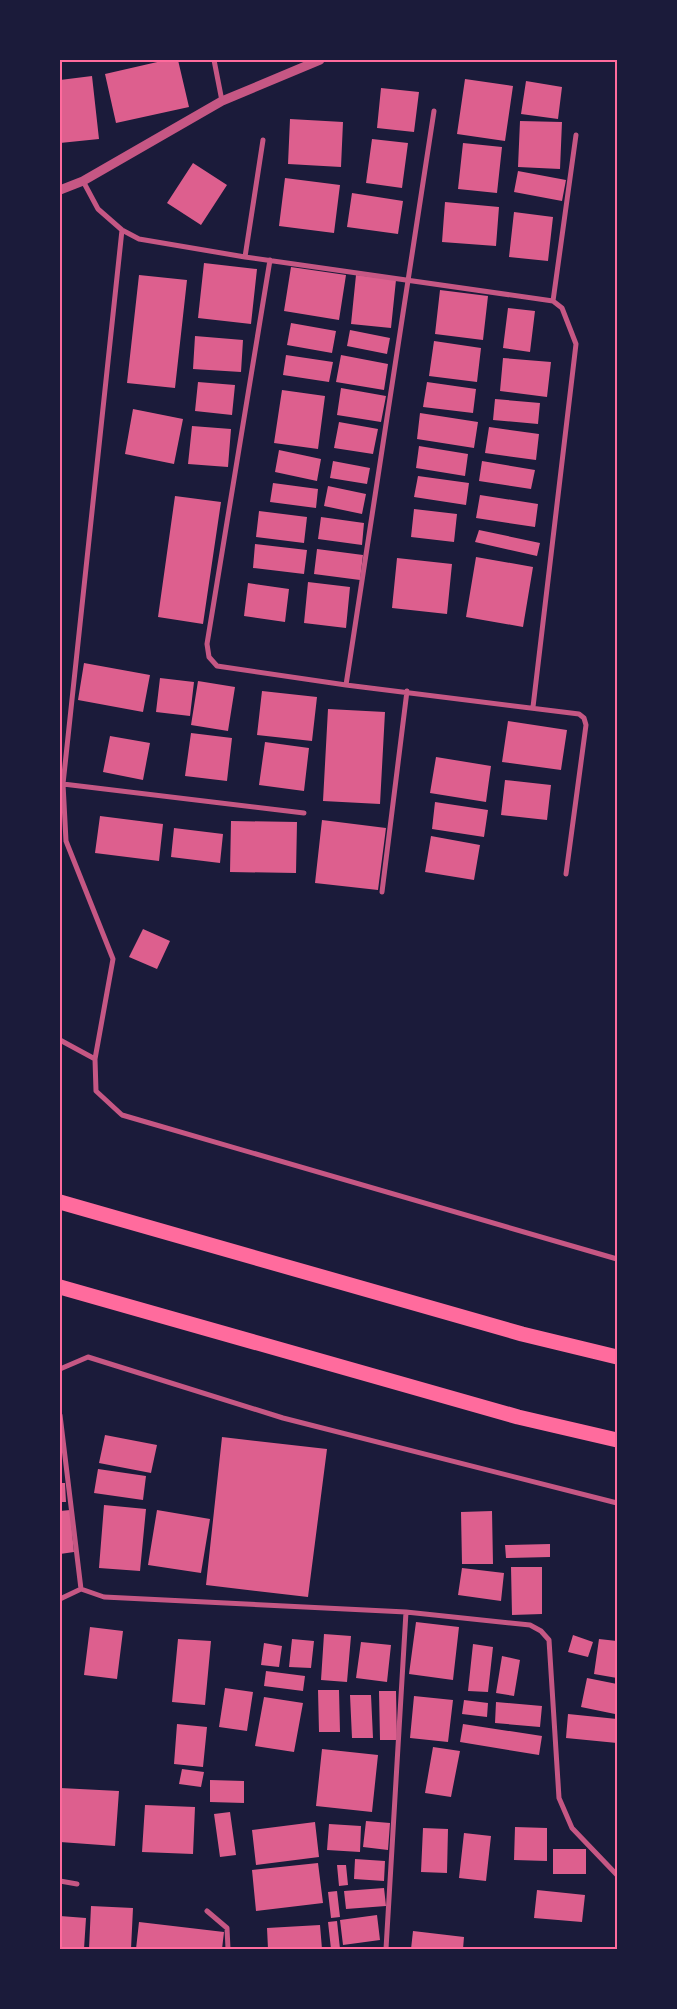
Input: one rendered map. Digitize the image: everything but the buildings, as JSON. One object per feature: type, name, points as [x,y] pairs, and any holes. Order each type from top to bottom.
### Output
[{"type":"highway","points":[[60,1202],[522,1334],[617,1357]]},
{"type":"highway","points":[[60,1287],[518,1417],[617,1440]]},
{"type":"street","points":[[214,60],[222,101]]},
{"type":"street","points":[[60,190],[84,181],[222,101],[320,60]]},
{"type":"street","points":[[346,685],[434,111]]},
{"type":"street","points":[[553,301],[576,135]]},
{"type":"street","points":[[245,257],[264,140]]},
{"type":"street","points":[[84,181],[98,209],[122,230],[139,239],[245,257],[553,301],[562,308],[576,344],[533,707]]},
{"type":"street","points":[[122,230],[63,784],[66,841],[113,959],[95,1059],[96,1091],[122,1115],[617,1260]]},
{"type":"street","points":[[270,260],[207,644],[209,657],[217,666],[346,685],[579,714],[584,718],[586,725],[566,874]]},
{"type":"street","points":[[382,892],[406,692]]},
{"type":"street","points":[[63,784],[304,813]]},
{"type":"street","points":[[60,1040],[95,1059]]},
{"type":"street","points":[[60,1369],[88,1357],[282,1418],[617,1503]]},
{"type":"street","points":[[60,1415],[82,1589]]},
{"type":"street","points":[[60,1599],[82,1589],[104,1597],[406,1612],[530,1625],[541,1630],[549,1640],[559,1798],[572,1828],[617,1875]]},
{"type":"street","points":[[386,1949],[406,1612]]},
{"type":"street","points":[[60,1881],[77,1884]]},
{"type":"street","points":[[207,1911],[226,1928],[228,1949]]}]
